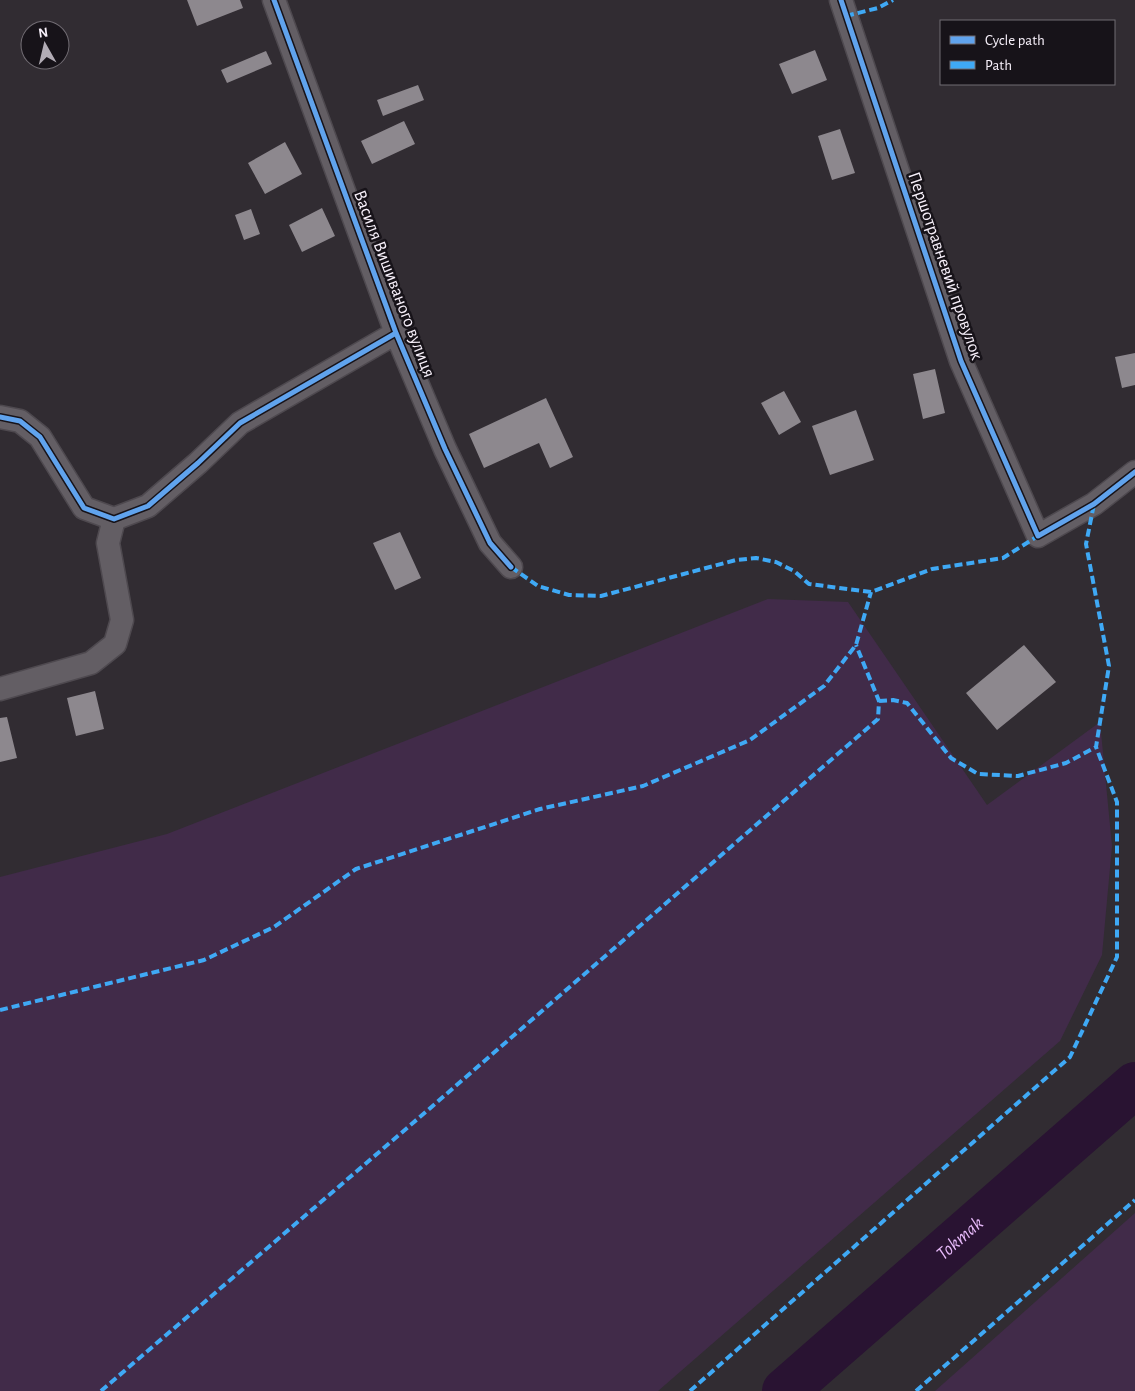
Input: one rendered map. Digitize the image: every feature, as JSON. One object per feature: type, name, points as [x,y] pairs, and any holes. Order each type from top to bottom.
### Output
[{"type":"street","name":"Василя Вишиваного вулиця","points":[[274,0],[396,333],[445,449],[490,542],[511,568]]},
{"type":"street","name":"Першотравневий провулок","points":[[841,0],[961,361],[1038,536],[1094,504],[1135,472]]},
{"type":"street","points":[[0,417],[20,421],[40,437],[84,508],[114,519],[148,506],[198,463],[240,423],[396,333]]},
{"type":"street","points":[[0,689],[91,663],[115,644],[122,620],[108,543],[114,519]]},
{"type":"shaded area","points":[[768,599],[848,602],[987,805],[1100,722],[1112,846],[1102,955],[1060,1041],[658,1391],[0,1391],[0,877],[167,834]]},
{"type":"shaded area","points":[[1135,1213],[1135,1391],[935,1391]]},
{"type":"building","points":[[187,0],[240,0],[243,8],[197,26]]},
{"type":"building","points":[[815,50],[827,80],[792,94],[779,64]]},
{"type":"building","points":[[266,51],[272,64],[227,83],[221,70]]},
{"type":"building","points":[[418,85],[424,100],[383,116],[377,100]]},
{"type":"building","points":[[404,121],[415,144],[372,164],[361,141]]},
{"type":"building","points":[[840,129],[855,173],[832,180],[818,136]]},
{"type":"building","points":[[285,142],[302,174],[265,194],[248,163]]},
{"type":"building","points":[[322,208],[335,236],[302,252],[289,225]]},
{"type":"building","points":[[251,209],[260,234],[244,240],[235,215]]},
{"type":"building","points":[[1135,353],[1135,385],[1122,388],[1115,357]]},
{"type":"building","points":[[935,369],[945,413],[923,419],[913,374]]},
{"type":"building","points":[[784,391],[801,422],[779,435],[761,403]]},
{"type":"building","points":[[546,398],[573,457],[550,468],[539,443],[484,468],[469,434]]},
{"type":"building","points":[[856,410],[874,460],[830,475],[812,426]]},
{"type":"building","points":[[400,532],[421,578],[395,590],[373,543]]},
{"type":"building","points":[[1024,645],[1056,682],[997,730],[966,693]]},
{"type":"building","points":[[95,691],[104,729],[76,736],[67,698]]},
{"type":"building","points":[[7,717],[17,758],[0,762],[0,718]]},
{"type":"waterway","name":"Tokmak","points":[[785,1391],[1135,1085]]},
{"type":"marked path","points":[[846,16],[878,8],[893,0]]},
{"type":"marked path","points":[[690,1391],[1070,1057],[1117,957],[1117,802],[1096,747],[1109,666],[1086,544],[1094,504]]},
{"type":"marked path","points":[[511,567],[538,586],[569,595],[601,596],[736,560],[756,558],[776,562],[794,571],[809,584],[871,592],[932,569],[1003,558],[1038,536]]},
{"type":"marked path","points":[[0,1010],[204,960],[274,927],[356,869],[540,809],[643,786],[750,740],[824,686],[856,645],[871,592]]},
{"type":"marked path","points":[[101,1391],[878,719],[879,701],[856,645]]},
{"type":"marked path","points":[[879,701],[893,700],[907,703],[951,758],[978,774],[1018,776],[1066,763],[1096,747]]},
{"type":"marked path","points":[[916,1391],[1135,1200]]},
{"type":"cycle path","points":[[274,0],[396,333],[445,449],[490,543],[511,567]]},
{"type":"cycle path","points":[[841,0],[961,361],[1038,536],[1094,504],[1135,472]]},
{"type":"cycle path","points":[[0,417],[20,421],[40,437],[84,508],[114,519],[148,506],[198,463],[240,423],[396,333]]}]
